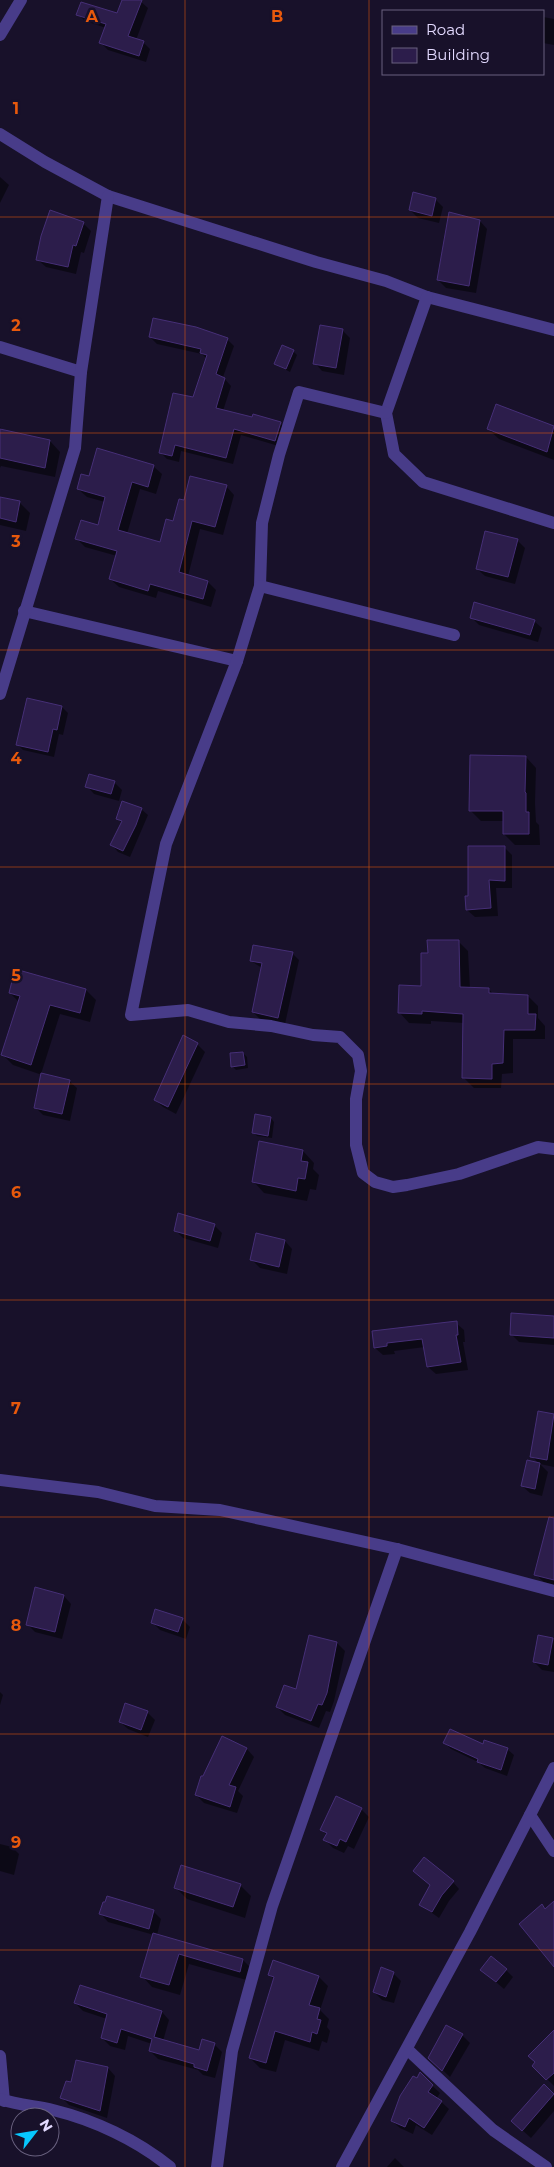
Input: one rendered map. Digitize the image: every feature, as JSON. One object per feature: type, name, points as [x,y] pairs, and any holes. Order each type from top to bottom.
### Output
[{"type":"street","points":[[0,34],[21,0]]},
{"type":"street","points":[[0,134],[45,162],[108,196],[307,259],[386,281],[426,297],[554,330]]},
{"type":"street","points":[[0,694],[75,448],[81,372],[108,196]]},
{"type":"street","points":[[426,297],[386,413],[394,454],[423,482],[554,523]]},
{"type":"street","points":[[0,347],[81,372]]},
{"type":"street","points":[[386,413],[298,392],[279,455],[262,523],[260,586],[238,661],[166,844],[131,1015],[188,1010],[230,1022],[271,1026],[312,1035],[340,1037],[358,1055],[361,1071],[356,1098],[356,1145],[363,1172],[375,1182],[393,1187],[407,1186],[459,1174],[538,1147],[554,1149]]},
{"type":"street","points":[[260,586],[454,635]]},
{"type":"street","points":[[24,611],[238,661]]},
{"type":"street","points":[[0,1480],[98,1492],[155,1506],[220,1510],[397,1548],[554,1591]]},
{"type":"street","points":[[217,2167],[232,2050],[272,1906],[397,1548]]},
{"type":"street","points":[[342,2167],[470,1932],[554,1768]]},
{"type":"street","points":[[530,1815],[554,1851]]},
{"type":"street","points":[[407,2049],[493,2130],[546,2167]]},
{"type":"street","points":[[0,2056],[2,2100],[55,2111],[102,2126],[155,2154],[170,2167]]},
{"type":"building","points":[[122,0],[142,0],[128,36],[144,41],[139,56],[99,43],[106,24],[76,15],[81,2],[117,13]]},
{"type":"building","points":[[413,192],[436,198],[432,216],[409,210]]},
{"type":"building","points":[[50,210],[84,222],[76,246],[73,245],[68,267],[36,260],[41,236]]},
{"type":"building","points":[[449,212],[480,220],[469,286],[437,280]]},
{"type":"building","points":[[153,318],[196,327],[228,338],[216,374],[225,378],[216,408],[252,417],[253,414],[281,422],[275,441],[234,429],[226,458],[175,445],[172,456],[159,453],[173,393],[193,397],[207,355],[200,353],[201,349],[149,337]]},
{"type":"building","points":[[320,325],[343,329],[336,368],[313,364]]},
{"type":"building","points":[[282,345],[294,350],[286,369],[274,364]]},
{"type":"building","points":[[496,404],[554,426],[547,452],[487,429]]},
{"type":"building","points":[[0,429],[50,440],[45,468],[0,458]]},
{"type":"building","points":[[97,448],[154,465],[148,487],[132,482],[118,530],[160,542],[166,519],[173,521],[179,499],[184,500],[190,476],[227,485],[215,527],[192,521],[179,572],[208,581],[203,599],[150,584],[148,591],[109,579],[117,551],[75,539],[81,520],[98,525],[105,497],[77,489],[81,474],[89,476]]},
{"type":"building","points":[[0,497],[20,501],[16,522],[0,518]]},
{"type":"building","points":[[485,531],[518,539],[508,577],[476,569]]},
{"type":"building","points":[[474,602],[535,620],[530,635],[470,618]]},
{"type":"building","points":[[27,698],[62,706],[57,730],[53,729],[48,752],[16,745]]},
{"type":"building","points":[[470,755],[526,756],[525,792],[526,812],[529,812],[529,834],[503,834],[503,811],[469,811]]},
{"type":"building","points":[[89,774],[115,781],[111,794],[85,787]]},
{"type":"building","points":[[122,801],[142,808],[123,851],[110,845],[122,821],[116,819]]},
{"type":"building","points":[[468,846],[505,846],[505,881],[489,880],[491,908],[466,910],[465,896],[468,896]]},
{"type":"building","points":[[427,940],[459,940],[460,987],[489,988],[489,993],[528,995],[528,1014],[536,1014],[535,1030],[504,1030],[503,1063],[492,1064],[492,1079],[462,1078],[463,1014],[422,1011],[422,1014],[398,1013],[399,985],[421,986],[421,953],[428,953]]},
{"type":"building","points":[[253,945],[293,952],[278,1018],[252,1012],[262,963],[250,961]]},
{"type":"building","points":[[15,969],[86,989],[80,1013],[50,1005],[31,1065],[1,1055],[20,996],[9,993]]},
{"type":"building","points":[[183,1035],[198,1043],[168,1107],[154,1100]]},
{"type":"building","points":[[243,1052],[245,1065],[231,1067],[230,1053]]},
{"type":"building","points":[[41,1073],[70,1080],[62,1114],[34,1108]]},
{"type":"building","points":[[255,1114],[271,1117],[268,1136],[252,1133]]},
{"type":"building","points":[[259,1141],[303,1150],[301,1161],[308,1162],[305,1179],[298,1178],[296,1191],[252,1182]]},
{"type":"building","points":[[178,1213],[215,1224],[210,1241],[174,1231]]},
{"type":"building","points":[[256,1233],[285,1240],[279,1267],[250,1260]]},
{"type":"building","points":[[511,1313],[554,1316],[554,1338],[510,1335]]},
{"type":"building","points":[[457,1321],[458,1335],[456,1335],[461,1362],[427,1367],[422,1339],[387,1343],[387,1346],[374,1348],[372,1331]]},
{"type":"building","points":[[538,1411],[554,1414],[547,1460],[530,1457]]},
{"type":"building","points":[[527,1460],[540,1463],[535,1489],[521,1486]]},
{"type":"building","points":[[549,1517],[554,1518],[554,1580],[534,1575]]},
{"type":"building","points":[[35,1587],[64,1595],[55,1632],[26,1625]]},
{"type":"building","points":[[155,1609],[183,1618],[178,1632],[151,1623]]},
{"type":"building","points":[[309,1635],[337,1642],[327,1693],[322,1705],[318,1704],[311,1721],[276,1707],[284,1685],[296,1689]]},
{"type":"building","points":[[538,1635],[553,1638],[548,1665],[533,1662]]},
{"type":"building","points":[[125,1703],[148,1711],[141,1730],[119,1722]]},
{"type":"building","points":[[450,1729],[483,1744],[484,1740],[508,1748],[501,1770],[477,1762],[478,1759],[443,1743]]},
{"type":"building","points":[[222,1736],[247,1748],[229,1785],[236,1787],[230,1807],[195,1795],[201,1776],[203,1776]]},
{"type":"building","points":[[336,1796],[362,1808],[346,1842],[340,1839],[337,1846],[323,1840],[327,1833],[320,1830]]},
{"type":"building","points":[[424,1857],[454,1881],[442,1895],[432,1912],[419,1905],[430,1885],[413,1871]]},
{"type":"building","points":[[181,1865],[241,1884],[233,1907],[174,1888]]},
{"type":"building","points":[[107,1896],[154,1910],[149,1929],[99,1914]]},
{"type":"building","points":[[554,1901],[554,1967],[519,1924],[542,1904],[545,1909]]},
{"type":"building","points":[[153,1933],[243,1959],[240,1972],[179,1954],[169,1985],[140,1977]]},
{"type":"building","points":[[491,1956],[507,1969],[496,1982],[480,1970]]},
{"type":"building","points":[[273,1960],[319,1976],[309,2005],[320,2008],[317,2019],[321,2020],[317,2034],[312,2032],[310,2042],[275,2031],[266,2063],[249,2058],[274,1977],[268,1975]]},
{"type":"building","points":[[381,1967],[394,1972],[386,1997],[373,1992]]},
{"type":"building","points":[[80,1985],[162,2011],[154,2037],[199,2050],[202,2039],[215,2043],[207,2071],[194,2067],[194,2064],[149,2051],[152,2039],[121,2029],[117,2043],[101,2038],[107,2014],[74,2003]]},
{"type":"building","points":[[446,2025],[463,2034],[442,2071],[428,2058]]},
{"type":"building","points":[[554,2030],[554,2073],[546,2080],[532,2066],[535,2062],[528,2056]]},
{"type":"building","points":[[76,2060],[108,2067],[100,2111],[60,2098],[66,2081],[71,2082]]},
{"type":"building","points":[[420,2072],[433,2085],[428,2092],[442,2101],[424,2128],[409,2118],[405,2127],[391,2121],[400,2096],[413,2076],[417,2078]]},
{"type":"building","points":[[544,2084],[554,2094],[522,2131],[511,2121]]}]
